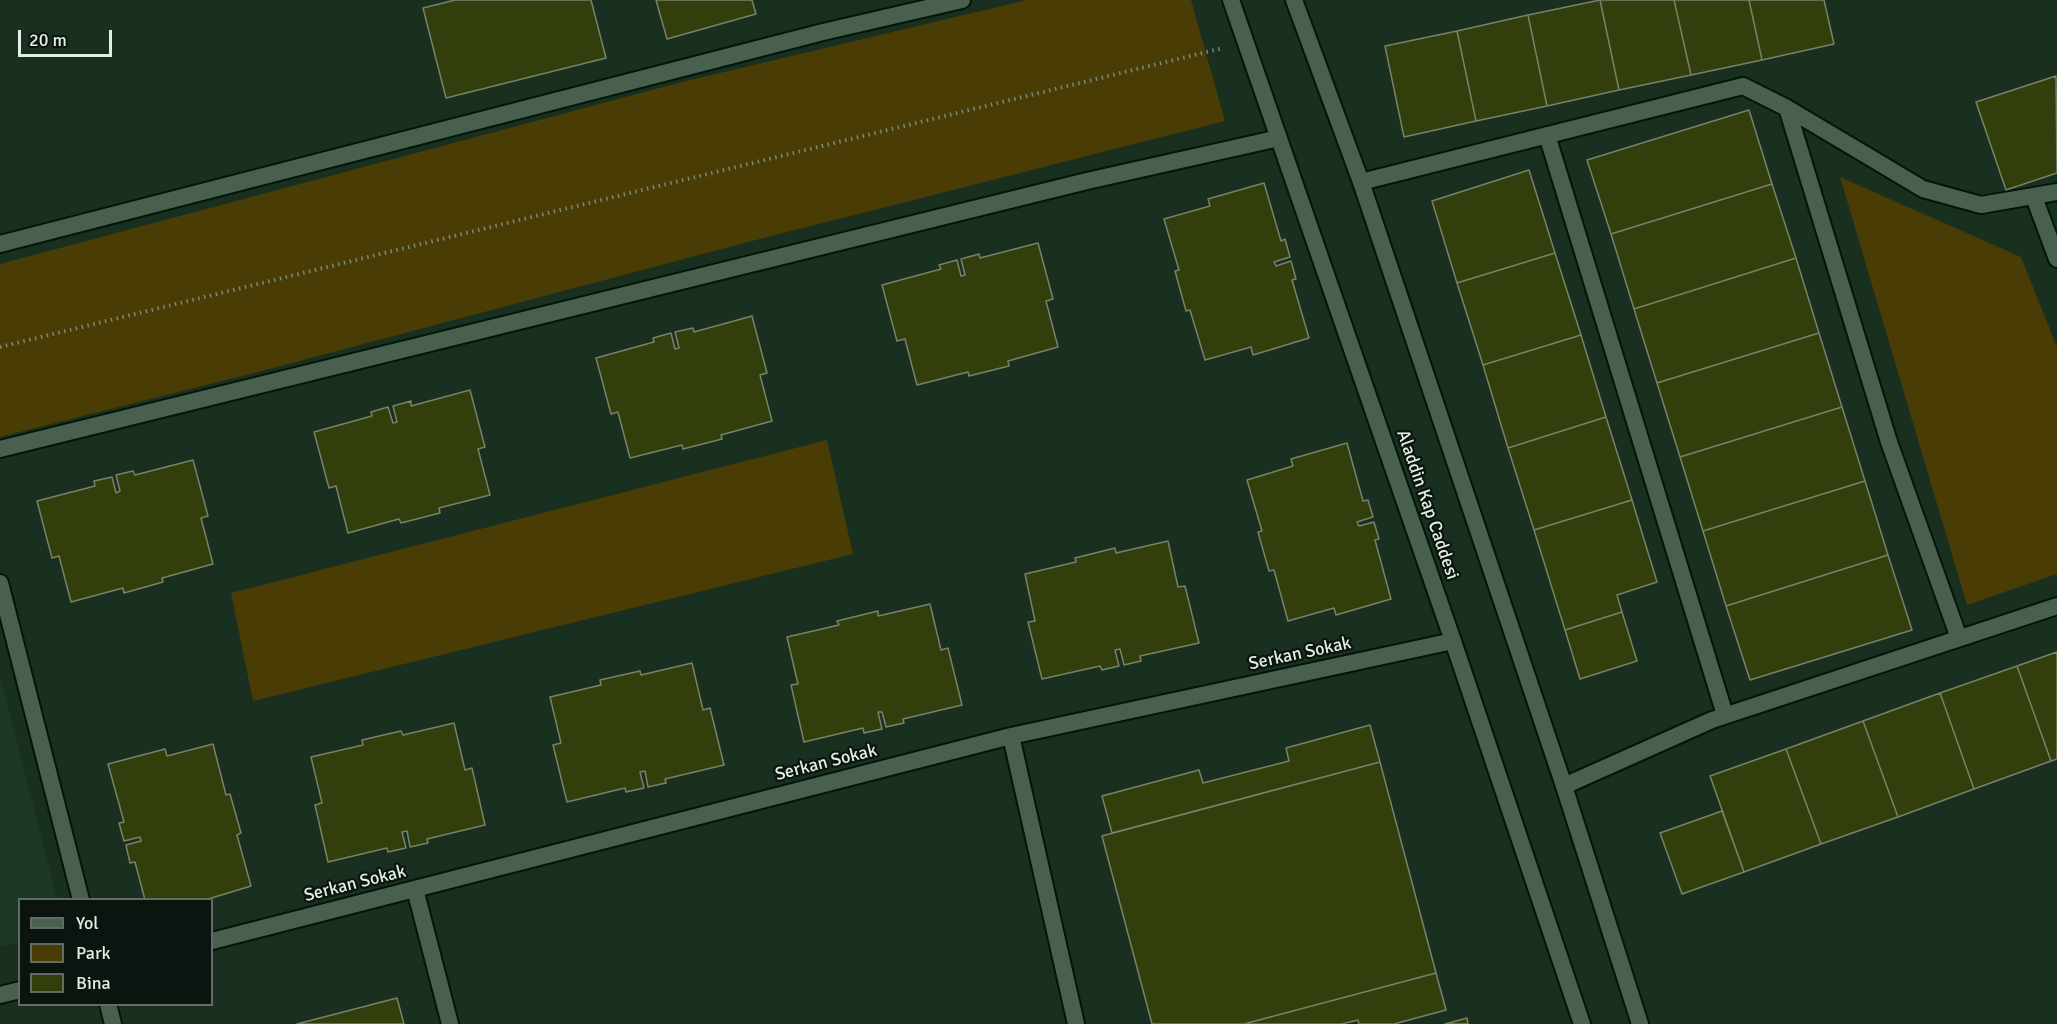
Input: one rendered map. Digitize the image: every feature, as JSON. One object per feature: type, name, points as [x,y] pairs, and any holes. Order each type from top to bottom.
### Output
[{"type":"street","points":[[0,244],[823,32],[962,0]]},
{"type":"street","name":"Aladdin Kap Caddesi","points":[[1231,0],[1453,641],[1582,1024]]},
{"type":"street","points":[[1294,0],[1361,182],[1564,786],[1640,1024]]},
{"type":"street","points":[[1361,182],[1743,86],[1787,108],[1923,189],[1981,205],[2057,192]]},
{"type":"street","points":[[1787,108],[1889,442],[1959,638]]},
{"type":"street","points":[[1547,135],[1725,716]]},
{"type":"street","points":[[0,449],[1087,181],[1279,138]]},
{"type":"street","points":[[2034,197],[2057,259]]},
{"type":"street","points":[[0,583],[80,898]]},
{"type":"street","points":[[1564,786],[1725,716],[2057,606]]},
{"type":"street","name":"Serkan Sokak","points":[[213,941],[1011,736],[1453,641]]},
{"type":"street","points":[[1011,736],[1076,1024]]},
{"type":"street","points":[[415,889],[449,1024]]},
{"type":"street","points":[[0,995],[18,990]]},
{"type":"street","points":[[108,1006],[113,1024]]},
{"type":"path","points":[[0,347],[1246,43]]},
{"type":"shaded area","points":[[0,676],[57,898],[18,898],[18,942],[0,947]]},
{"type":"green space","points":[[1027,0],[1191,0],[1225,121],[748,242],[258,372],[0,437],[0,264],[682,82]]},
{"type":"green space","points":[[1840,177],[2021,257],[2057,347],[2057,574],[1967,605]]},
{"type":"green space","points":[[827,440],[853,554],[253,701],[231,593]]},
{"type":"building","points":[[455,0],[591,0],[606,58],[446,98],[423,8]]},
{"type":"building","points":[[656,0],[752,0],[756,14],[667,39]]},
{"type":"building","points":[[1600,0],[1619,90],[1547,106],[1528,15]]},
{"type":"building","points":[[1600,0],[1674,0],[1691,75],[1619,90]]},
{"type":"building","points":[[1674,0],[1749,0],[1762,60],[1691,75]]},
{"type":"building","points":[[1749,0],[1824,0],[1834,44],[1762,60]]},
{"type":"building","points":[[1528,15],[1547,106],[1476,121],[1457,31]]},
{"type":"building","points":[[1457,31],[1476,121],[1404,137],[1385,46]]},
{"type":"building","points":[[2056,76],[2057,173],[2006,190],[1976,102]]},
{"type":"building","points":[[1749,110],[1772,184],[1611,234],[1587,160]]},
{"type":"building","points":[[1529,170],[1555,253],[1457,283],[1432,201]]},
{"type":"building","points":[[1264,183],[1281,241],[1285,239],[1290,257],[1274,262],[1276,266],[1291,261],[1296,279],[1292,280],[1309,338],[1253,355],[1251,347],[1205,360],[1190,310],[1186,311],[1175,271],[1179,270],[1164,219],[1210,206],[1208,199]]},
{"type":"building","points":[[1772,184],[1796,258],[1634,309],[1611,234]]},
{"type":"building","points":[[1038,243],[1053,299],[1046,301],[1058,347],[1008,361],[1009,366],[969,376],[968,372],[917,385],[905,339],[897,341],[882,285],[941,269],[939,265],[957,260],[961,276],[965,275],[961,259],[979,254],[980,258]]},
{"type":"building","points":[[1555,253],[1581,335],[1483,365],[1457,283]]},
{"type":"building","points":[[1796,258],[1819,333],[1657,383],[1634,309]]},
{"type":"building","points":[[752,316],[767,373],[760,375],[772,421],[721,435],[722,439],[683,449],[682,445],[630,458],[618,412],[611,414],[596,358],[654,342],[653,338],[671,333],[675,349],[679,348],[675,332],[693,328],[694,332]]},
{"type":"building","points":[[1819,333],[1842,407],[1680,457],[1657,383]]},
{"type":"building","points":[[1581,335],[1606,417],[1508,448],[1483,365]]},
{"type":"building","points":[[470,390],[485,447],[478,449],[490,495],[439,508],[440,513],[401,523],[399,519],[348,533],[336,486],[329,488],[314,432],[372,416],[371,412],[388,407],[393,423],[397,422],[393,406],[411,401],[411,406]]},
{"type":"building","points":[[1842,407],[1865,481],[1703,531],[1680,457]]},
{"type":"building","points":[[1606,417],[1632,500],[1534,530],[1508,448]]},
{"type":"building","points":[[1347,443],[1363,501],[1368,500],[1373,517],[1357,522],[1359,526],[1374,522],[1379,539],[1375,540],[1391,599],[1336,615],[1334,608],[1288,621],[1274,570],[1269,571],[1258,532],[1262,531],[1247,480],[1293,466],[1291,459]]},
{"type":"building","points":[[193,460],[208,516],[201,518],[213,564],[162,578],[163,582],[124,593],[123,588],[71,602],[59,556],[52,558],[37,501],[95,486],[94,481],[112,477],[116,493],[120,491],[116,475],[133,471],[135,475]]},
{"type":"building","points":[[1865,481],[1888,555],[1726,606],[1703,531]]},
{"type":"building","points":[[1632,500],[1657,582],[1617,595],[1622,612],[1565,630],[1534,530]]},
{"type":"building","points":[[1168,541],[1178,587],[1185,586],[1199,643],[1140,656],[1141,661],[1124,665],[1120,649],[1115,650],[1119,666],[1102,670],[1100,666],[1042,679],[1028,622],[1035,621],[1025,574],[1076,562],[1075,558],[1115,548],[1116,553]]},
{"type":"building","points":[[1888,555],[1912,630],[1750,680],[1726,606]]},
{"type":"building","points":[[930,604],[941,650],[948,648],[962,705],[903,719],[904,723],[886,727],[882,712],[878,712],[882,729],[864,733],[863,728],[804,742],[791,685],[798,684],[787,637],[839,625],[837,621],[878,611],[878,616]]},
{"type":"building","points":[[1622,612],[1637,661],[1580,679],[1565,630]]},
{"type":"building","points":[[2057,652],[2057,759],[2051,761],[2017,666]]},
{"type":"building","points":[[692,663],[703,710],[710,708],[724,765],[665,779],[666,783],[648,787],[645,771],[640,772],[644,788],[626,792],[625,788],[567,802],[553,745],[561,743],[550,697],[601,685],[600,680],[640,671],[641,675]]},
{"type":"building","points":[[2017,666],[2051,761],[1974,789],[1940,693]]},
{"type":"building","points":[[1940,693],[1974,789],[1898,817],[1863,721]]},
{"type":"building","points":[[1863,721],[1898,817],[1821,844],[1786,749]]},
{"type":"building","points":[[454,723],[465,770],[472,768],[485,825],[427,839],[428,843],[410,847],[407,831],[402,832],[406,848],[388,852],[387,848],[328,862],[315,805],[322,803],[311,757],[363,745],[362,740],[401,731],[403,735]]},
{"type":"building","points":[[1370,725],[1380,762],[1112,833],[1102,796],[1199,770],[1203,783],[1289,761],[1286,748]]},
{"type":"building","points":[[213,744],[226,795],[230,794],[241,833],[237,835],[251,886],[212,898],[144,898],[135,862],[130,863],[126,845],[141,841],[140,837],[124,841],[119,823],[124,822],[108,764],[165,749],[167,756]]},
{"type":"building","points":[[1786,749],[1821,844],[1744,872],[1710,776]]},
{"type":"building","points":[[1380,762],[1436,973],[1244,1024],[1152,1024],[1102,836]]},
{"type":"building","points":[[1722,811],[1744,872],[1682,894],[1660,833]]},
{"type":"building","points":[[1436,973],[1446,1010],[1394,1024],[1359,1024],[1358,1020],[1342,1024],[1244,1024]]},
{"type":"building","points":[[397,998],[404,1024],[297,1024]]},
{"type":"building","points":[[1467,1018],[1468,1024],[1445,1024]]}]
